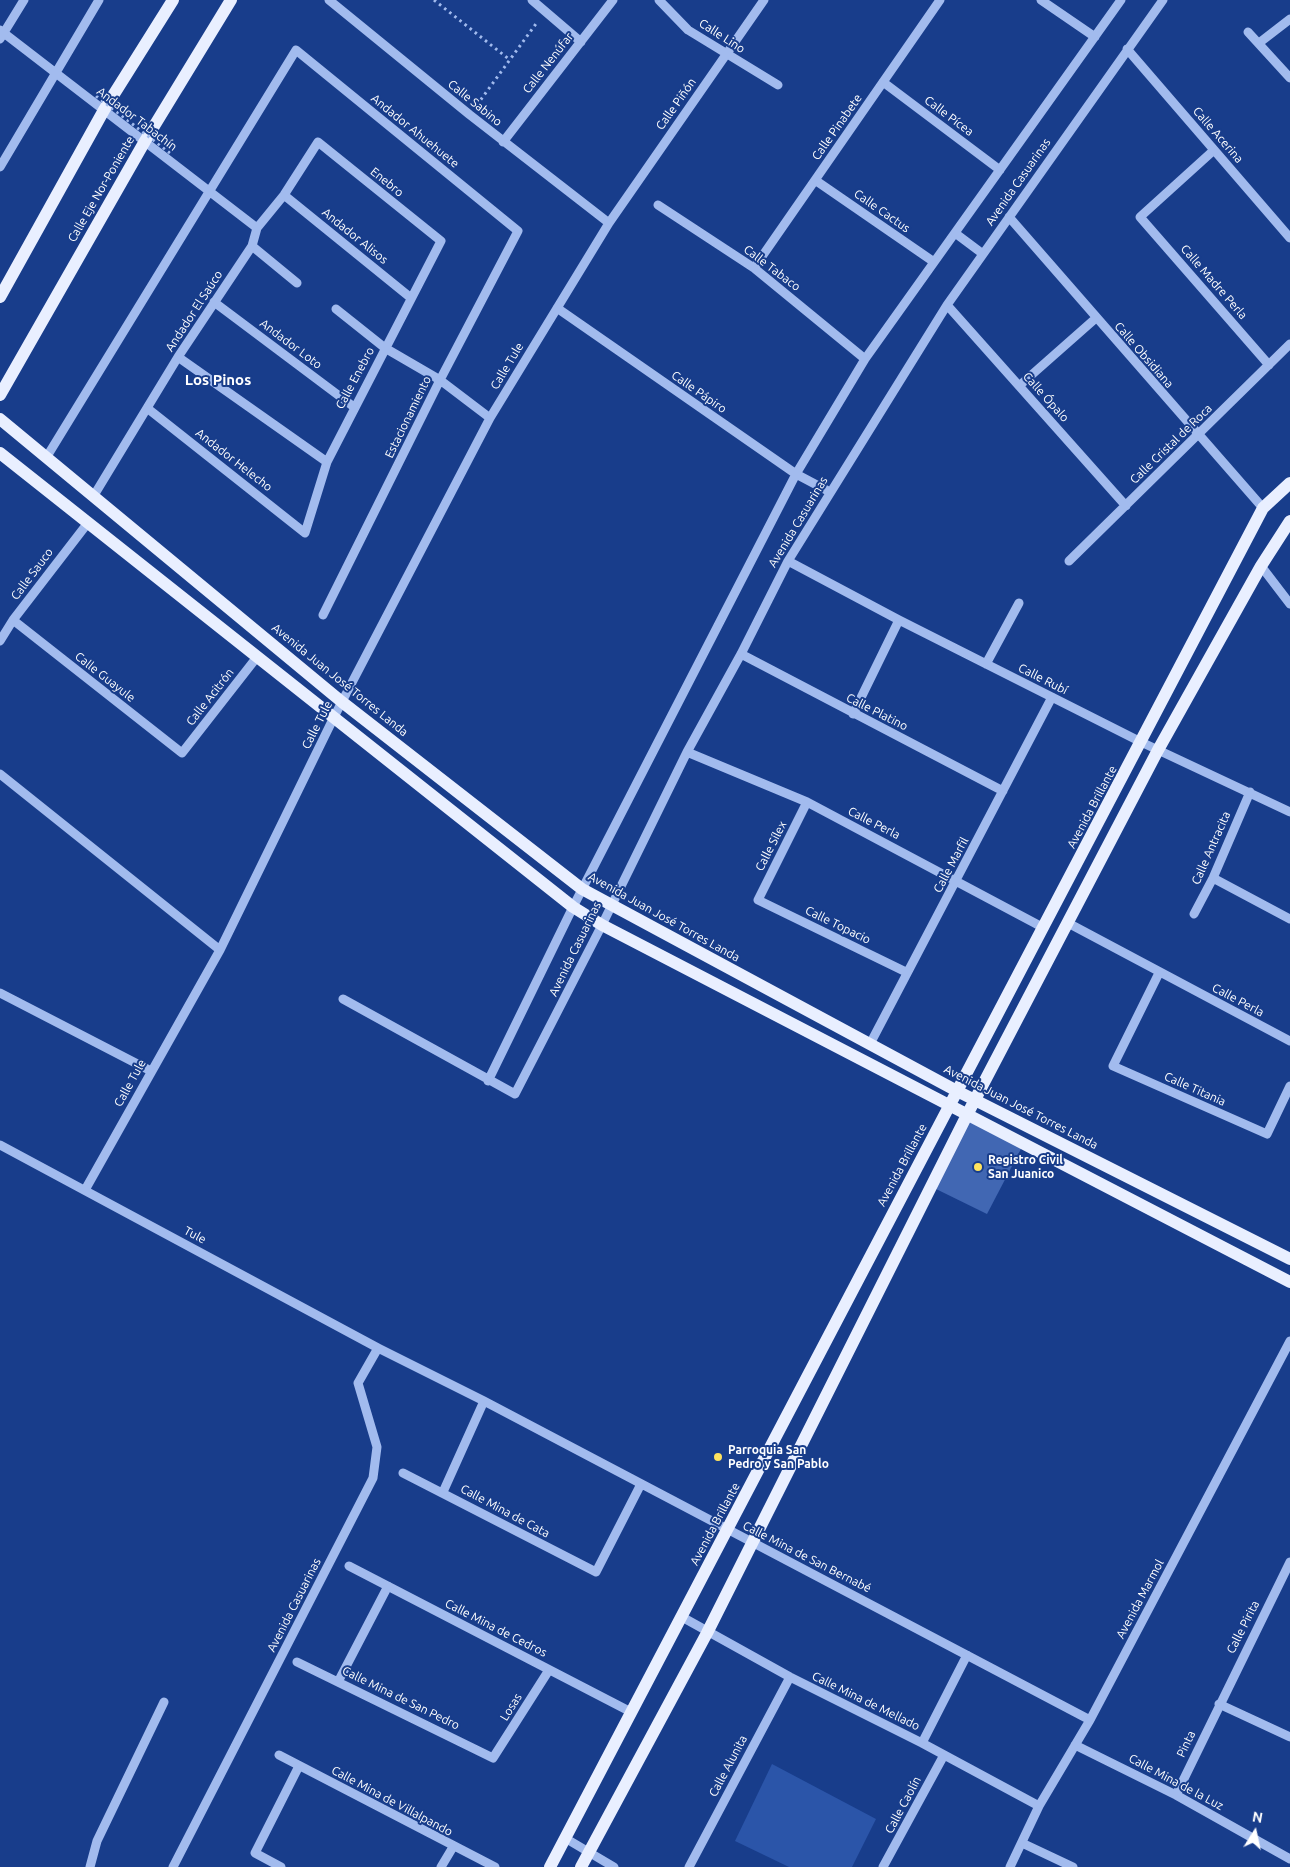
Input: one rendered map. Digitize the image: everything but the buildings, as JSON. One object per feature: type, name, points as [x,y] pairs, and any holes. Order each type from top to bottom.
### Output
[{"type":"main road","points":[[0,298],[104,110],[173,0]]},
{"type":"main road","name":"Calle Eje Nor-Poniente","points":[[0,395],[145,141],[231,0]]},
{"type":"main road","name":"Avenida Juan José Torres Landa","points":[[0,419],[342,702],[582,889],[957,1090],[1290,1259]]},
{"type":"main road","points":[[0,452],[87,524],[573,907],[602,925],[968,1113],[1290,1282]]},
{"type":"main road","name":"Avenida Brillante","points":[[550,1867],[1263,508],[1290,483]]},
{"type":"main road","points":[[581,1867],[707,1633],[968,1113],[1158,750],[1261,566],[1290,520]]},
{"type":"street","points":[[1,34],[24,0]]},
{"type":"street","points":[[0,167],[99,0]]},
{"type":"street","name":"Calle Sabino","points":[[329,0],[470,116],[609,223]]},
{"type":"street","points":[[532,0],[580,42]]},
{"type":"street","name":"Calle Nenúfar","points":[[503,142],[613,0]]},
{"type":"street","name":"Calle Lino","points":[[659,0],[688,30],[778,85]]},
{"type":"street","name":"Calle Piñón","points":[[609,223],[764,0]]},
{"type":"street","name":"Calle Pinabete","points":[[754,268],[940,0]]},
{"type":"street","points":[[1041,0],[1095,37]]},
{"type":"street","name":"Avenida Casuarinas","points":[[1121,0],[865,359],[796,474],[582,889],[488,1081],[515,1094],[602,925],[687,752],[741,654],[788,561],[947,305],[1163,0]]},
{"type":"street","points":[[1259,43],[1290,19]]},
{"type":"street","points":[[1248,32],[1290,78]]},
{"type":"street","name":"Andador Tabachín","points":[[1,34],[56,73],[258,228]]},
{"type":"street","name":"Calle Acerina","points":[[1127,49],[1290,238]]},
{"type":"street","name":"Andador Ahuehuete","points":[[210,190],[296,50],[518,231]]},
{"type":"street","name":"Calle Pícea","points":[[883,82],[1000,170]]},
{"type":"street","name":"Andador El Saúco","points":[[93,497],[178,357],[252,246],[258,228],[284,195],[318,142]]},
{"type":"street","name":"Enebro","points":[[318,142],[441,241]]},
{"type":"street","name":"Calle Madre Perla","points":[[1214,150],[1140,217],[1269,364]]},
{"type":"street","name":"Calle Cactus","points":[[815,180],[934,262]]},
{"type":"street","points":[[46,458],[210,190]]},
{"type":"street","name":"Andador Alisos","points":[[284,195],[411,298]]},
{"type":"street","name":"Calle Tabaco","points":[[658,205],[754,268],[865,359]]},
{"type":"street","name":"Calle Obsidiana","points":[[1009,217],[1263,508]]},
{"type":"street","name":"Calle Tule","points":[[85,1190],[220,950],[334,717],[490,418],[609,223]]},
{"type":"street","name":"Estacionamiento","points":[[323,615],[440,380],[518,231]]},
{"type":"street","points":[[955,233],[983,254]]},
{"type":"street","name":"Calle Enebro","points":[[305,533],[327,462],[441,241]]},
{"type":"street","points":[[252,246],[297,283]]},
{"type":"street","name":"Andador Loto","points":[[214,302],[354,407]]},
{"type":"street","name":"Calle Ópalo","points":[[947,305],[1126,506]]},
{"type":"street","name":"Calle Pápiro","points":[[556,308],[796,474],[830,492]]},
{"type":"street","points":[[336,310],[385,348],[440,380],[490,418]]},
{"type":"street","points":[[1019,386],[1096,318]]},
{"type":"street","name":"Calle Cristal de Roca","points":[[1069,560],[1199,436],[1290,344]]},
{"type":"street","points":[[178,357],[327,462]]},
{"type":"street","name":"Andador Helecho","points":[[147,408],[305,533]]},
{"type":"street","name":"Calle Sauco","points":[[0,641],[13,620],[87,524]]},
{"type":"street","name":"Calle Rubí","points":[[788,561],[899,620],[1141,742],[1290,812]]},
{"type":"street","points":[[1261,566],[1290,604]]},
{"type":"street","points":[[986,664],[1019,603]]},
{"type":"street","name":"Calle Guayule","points":[[13,620],[182,753]]},
{"type":"street","points":[[853,714],[899,620]]},
{"type":"street","name":"Calle Platino","points":[[741,654],[1003,791]]},
{"type":"street","name":"Calle Acitrón","points":[[182,753],[257,657]]},
{"type":"street","name":"Calle Marfil","points":[[870,1044],[906,972],[957,880],[1052,697]]},
{"type":"street","name":"Calle Perla","points":[[687,752],[807,802],[957,880],[1044,928]]},
{"type":"street","points":[[0,774],[220,950]]},
{"type":"street","name":"Calle Antracita","points":[[1194,914],[1214,878],[1250,792]]},
{"type":"street","name":"Calle Sílex","points":[[758,900],[807,802]]},
{"type":"street","points":[[1214,878],[1290,919]]},
{"type":"street","name":"Calle Topacio","points":[[758,900],[906,972]]},
{"type":"street","name":"Calle Perla","points":[[1068,923],[1290,1041]]},
{"type":"street","name":"Calle Titania","points":[[1159,973],[1113,1066],[1267,1134],[1290,1086]]},
{"type":"street","points":[[0,994],[151,1071]]},
{"type":"street","points":[[343,999],[488,1081]]},
{"type":"street","name":"Tule","points":[[0,1145],[378,1348]]},
{"type":"street","name":"Avenida Marmol","points":[[1010,1867],[1038,1806],[1090,1720],[1290,1341]]},
{"type":"street","name":"Avenida Casuarinas","points":[[173,1867],[373,1478],[377,1447],[358,1382],[378,1348]]},
{"type":"street","name":"Calle Mina de San Bernabé","points":[[378,1348],[484,1401],[1090,1720]]},
{"type":"street","points":[[442,1492],[484,1401]]},
{"type":"street","name":"Calle Mina de Cata","points":[[403,1473],[596,1572],[641,1484]]},
{"type":"street","name":"Calle Pirita","points":[[1219,1704],[1290,1562]]},
{"type":"street","name":"Calle Mina de Cedros","points":[[349,1566],[631,1712]]},
{"type":"street","points":[[338,1682],[388,1586]]},
{"type":"street","name":"Calle Mina de Mellado","points":[[682,1617],[707,1633],[944,1754],[1038,1806]]},
{"type":"street","points":[[922,1743],[967,1655]]},
{"type":"street","name":"Calle Mina de San Pedro","points":[[297,1662],[493,1758]]},
{"type":"street","name":"Losas","points":[[493,1758],[549,1670]]},
{"type":"street","name":"Calle Alunita","points":[[689,1867],[790,1677]]},
{"type":"street","points":[[90,1867],[97,1841],[164,1702]]},
{"type":"street","points":[[1219,1704],[1290,1737]]},
{"type":"street","name":"Pinta","points":[[1176,1795],[1219,1704]]},
{"type":"street","name":"Calle Mina de la Luz","points":[[1074,1745],[1176,1795],[1290,1859]]},
{"type":"street","name":"Calle Caolín","points":[[883,1867],[944,1754]]},
{"type":"street","name":"Calle Mina de Villalpando","points":[[279,1755],[453,1847],[496,1867]]},
{"type":"street","points":[[280,1867],[255,1853],[299,1766]]},
{"type":"street","points":[[565,1838],[614,1867]]},
{"type":"street","points":[[1022,1843],[1073,1867]]},
{"type":"street","points":[[442,1867],[453,1847]]},
{"type":"path","points":[[434,0],[510,60]]},
{"type":"path","points":[[470,116],[545,11]]},
{"type":"path","points":[[96,96],[170,153]]},
{"type":"shaded area","points":[[772,1764],[876,1819],[852,1867],[789,1867],[735,1841]]},
{"type":"place","name":"Registro Civil San Juanico","points":[[978,1167]]},
{"type":"place","name":"Parroquia San Pedro y San Pablo","points":[[718,1457]]},
{"type":"district","name":"Los Pinos","points":[[218,380]]}]
